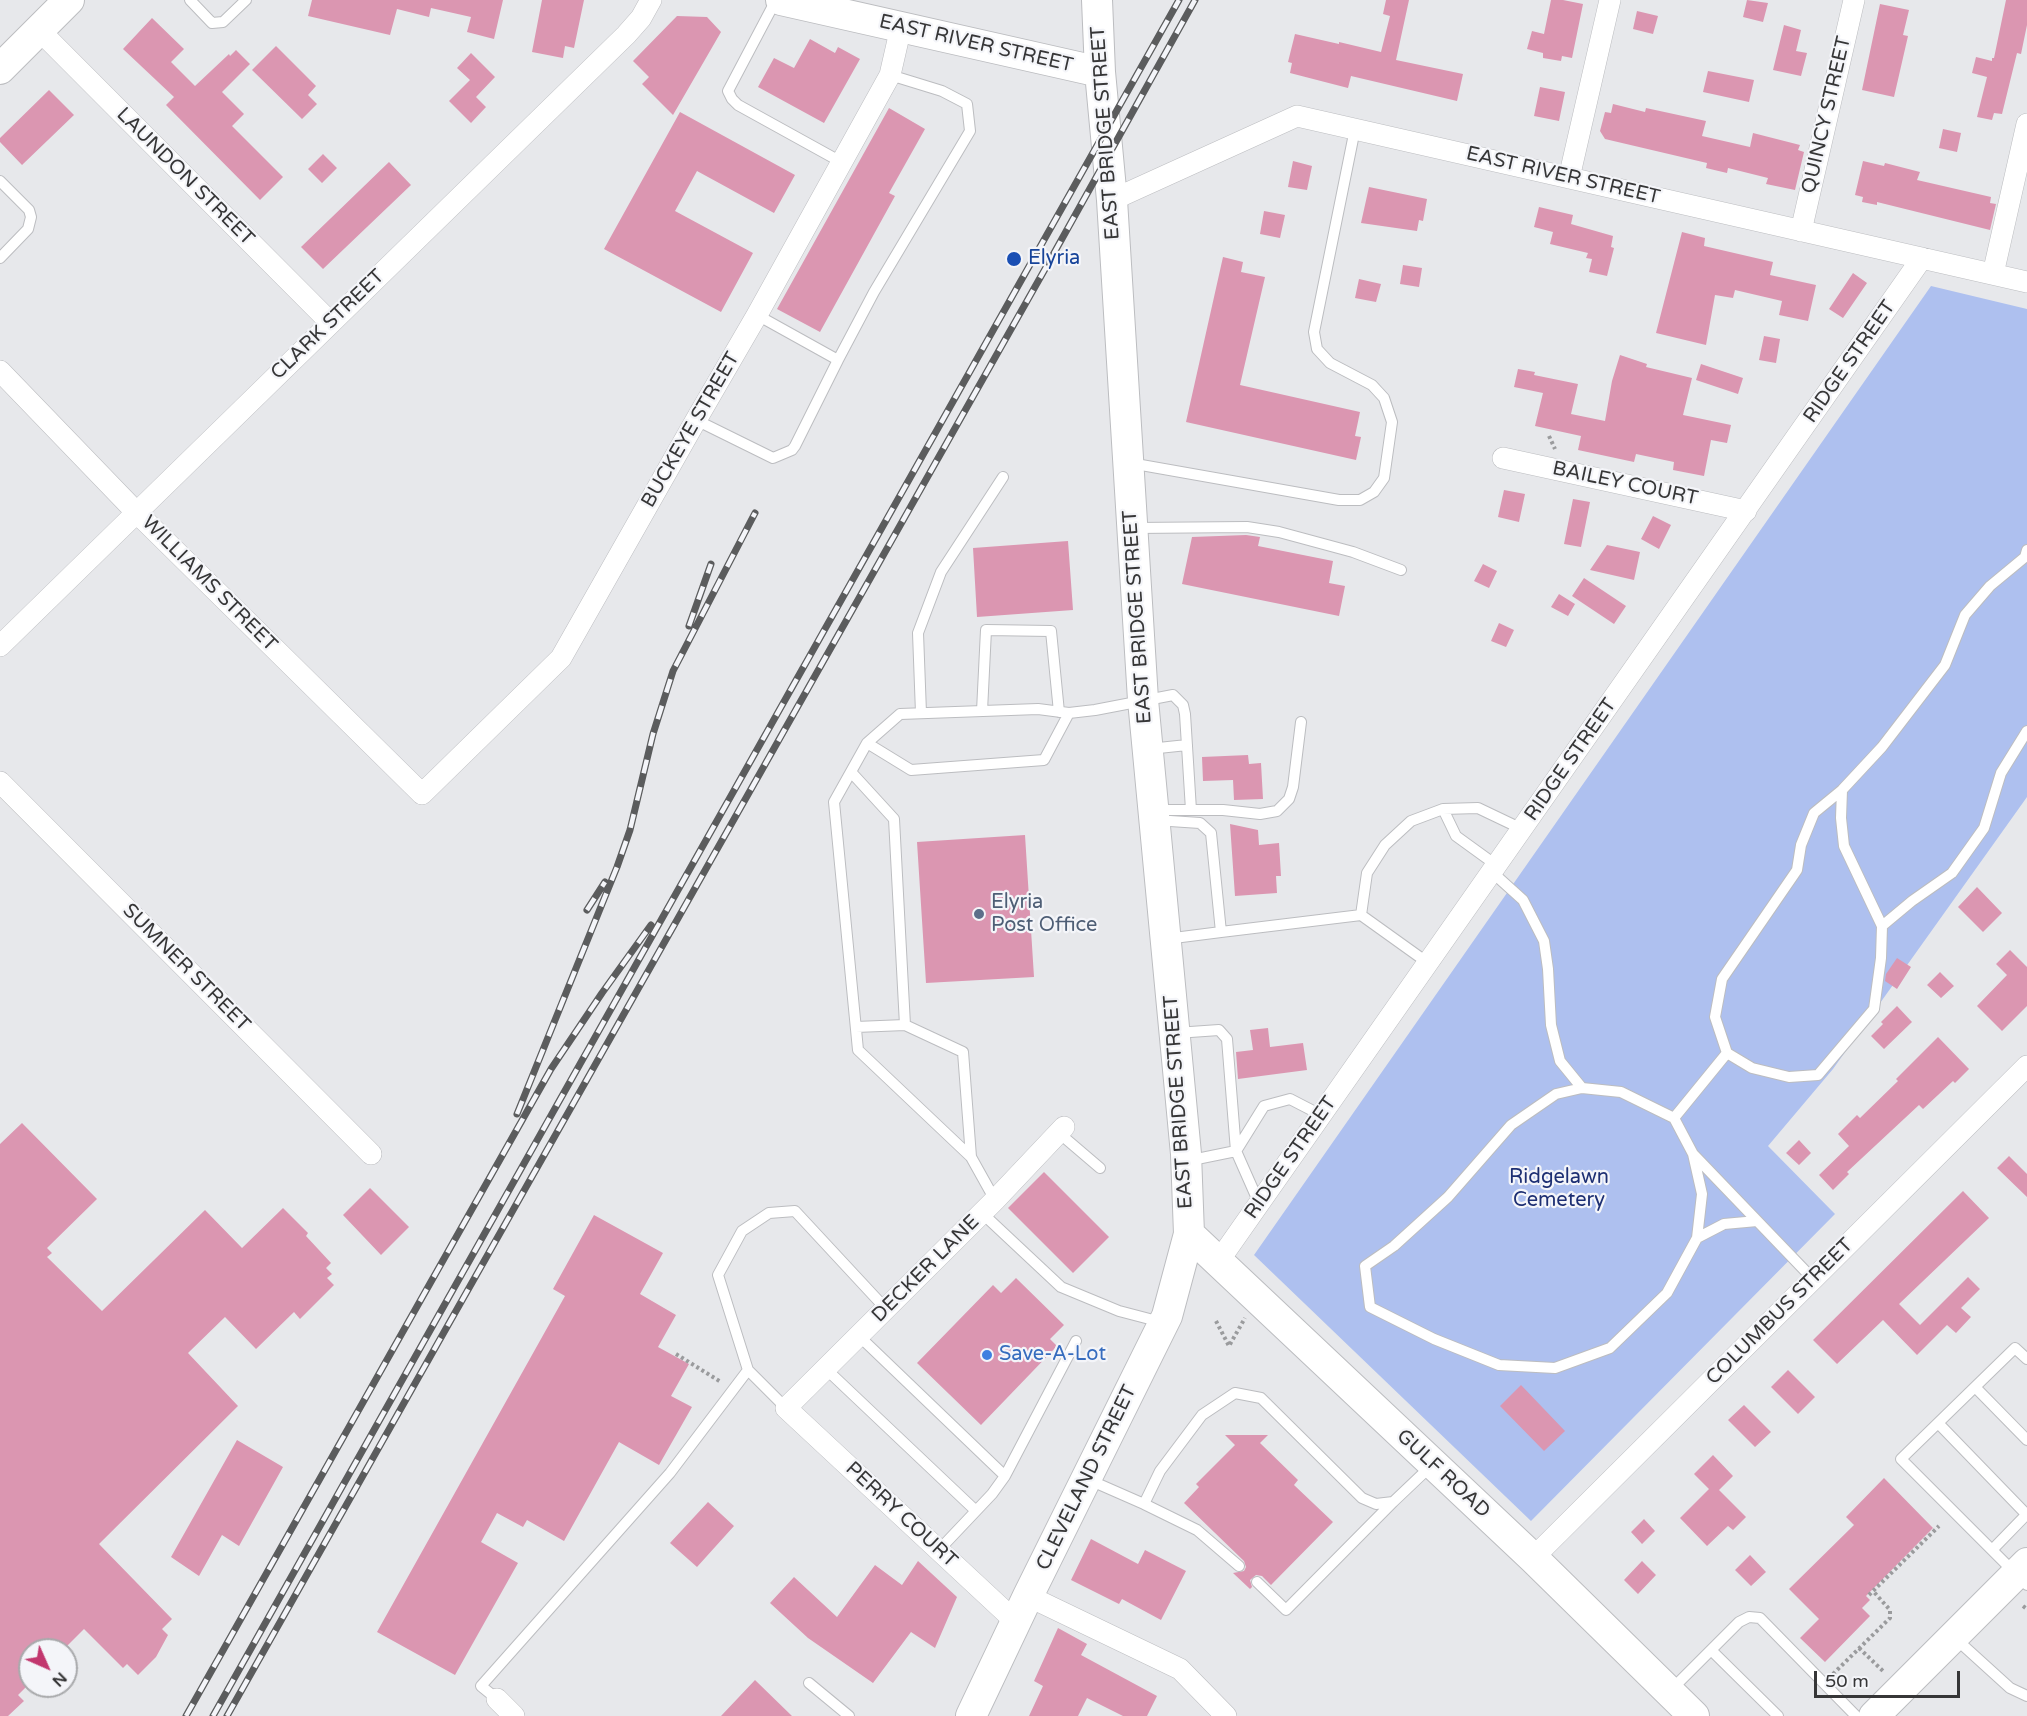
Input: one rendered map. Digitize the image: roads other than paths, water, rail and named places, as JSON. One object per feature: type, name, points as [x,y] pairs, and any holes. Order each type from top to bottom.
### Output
[{"type":"main road","points":[[0,69],[69,0]]},
{"type":"main road","name":"EAST RIVER STREET","points":[[781,0],[869,10],[900,27],[1100,72]]},
{"type":"main road","name":"EAST BRIDGE STREET","points":[[1097,0],[1100,72],[1112,200],[1143,700],[1175,1033],[1186,1161],[1189,1234]]},
{"type":"main road","name":"GULF ROAD","points":[[1189,1234],[1533,1558],[1694,1716]]},
{"type":"main road","name":"CLEVELAND STREET","points":[[971,1716],[1164,1323],[1189,1234]]},
{"type":"main road","points":[[1874,1716],[1953,1636],[2023,1574]]},
{"type":"street","name":"CLARK STREET","points":[[0,646],[626,35],[641,18],[651,0]]},
{"type":"street","points":[[1569,178],[1610,0]]},
{"type":"street","name":"QUINCY STREET","points":[[1801,231],[1854,0]]},
{"type":"street","name":"BUCKEYE STREET","points":[[422,794],[561,658],[843,163],[890,75],[900,27]]},
{"type":"street","name":"LAUNDON STREET","points":[[39,30],[331,323]]},
{"type":"street","name":"EAST RIVER STREET","points":[[1112,200],[1297,116],[2027,282]]},
{"type":"street","points":[[1993,274],[2027,124]]},
{"type":"street","name":"RIDGE STREET","points":[[1218,1262],[1922,258]]},
{"type":"street","name":"WILLIAMS STREET","points":[[0,371],[137,513],[422,794]]},
{"type":"street","name":"BAILEY COURT","points":[[1503,458],[1746,511]]},
{"type":"street","name":"SUMNER STREET","points":[[0,782],[371,1154]]},
{"type":"street","name":"COLUMBUS STREET","points":[[1533,1558],[2027,1066]]},
{"type":"street","name":"DECKER LANE","points":[[786,1408],[1061,1130]]},
{"type":"street","name":"PERRY COURT","points":[[786,1408],[939,1550],[1022,1609],[1180,1669],[1226,1716]]},
{"type":"street","points":[[497,1699],[514,1716]]},
{"type":"lane","points":[[190,0],[212,23],[223,22],[246,0]]},
{"type":"lane","points":[[776,0],[728,91],[738,105],[843,163]]},
{"type":"lane","points":[[696,420],[773,458],[792,450],[795,446],[874,292],[970,131],[967,105],[942,91],[890,75]]},
{"type":"lane","points":[[1127,462],[1339,500],[1360,500],[1374,492],[1384,478],[1392,422],[1384,398],[1372,385],[1330,363],[1317,349],[1314,332],[1355,129]]},
{"type":"lane","points":[[0,181],[29,210],[31,217],[28,229],[0,258]]},
{"type":"lane","points":[[757,315],[838,360]]},
{"type":"lane","points":[[921,713],[918,633],[941,572],[1003,477]]},
{"type":"lane","points":[[1131,528],[1247,527],[1279,532],[1353,552],[1401,570]]},
{"type":"lane","points":[[1842,790],[1841,818],[1844,846],[1881,926],[1881,958],[1874,1009],[1818,1075],[1789,1077],[1752,1068],[1727,1053],[1715,1017],[1722,979],[1797,870],[1801,845],[1814,813],[1842,790],[1882,747],[1945,664],[1965,615],[1990,586],[2025,556],[2027,550]]},
{"type":"lane","points":[[867,743],[911,770],[1044,760],[1064,712],[1051,631],[986,630],[982,711]]},
{"type":"lane","points":[[971,1157],[858,1050],[834,802],[867,743],[900,714],[1038,709],[1064,712],[1095,710],[1173,695],[1178,697],[1184,705],[1191,810]]},
{"type":"lane","points":[[1154,815],[1191,810],[1260,813],[1277,811],[1283,807],[1293,787],[1301,722]]},
{"type":"lane","points":[[1881,926],[1912,900],[1952,873],[1984,828],[2001,773],[2027,731]]},
{"type":"lane","points":[[1148,750],[1187,745]]},
{"type":"lane","points":[[851,772],[894,819],[905,1024]]},
{"type":"lane","points":[[1361,915],[1367,873],[1385,845],[1411,820],[1443,809],[1478,808],[1522,829]]},
{"type":"lane","points":[[1443,809],[1456,836],[1494,869],[1523,900],[1544,941],[1551,1025],[1560,1061],[1582,1088]]},
{"type":"lane","points":[[1154,815],[1200,823],[1211,833],[1221,932]]},
{"type":"lane","points":[[1166,939],[1361,915],[1428,963]]},
{"type":"lane","points":[[856,1028],[905,1024],[963,1052],[971,1157],[988,1206],[1061,1287],[1119,1311],[1164,1323]]},
{"type":"lane","points":[[1175,1033],[1219,1030],[1227,1039],[1236,1151],[1259,1203]]},
{"type":"lane","points":[[1674,1118],[1727,1053]]},
{"type":"lane","points":[[1582,1088],[1621,1092],[1674,1118],[1693,1154],[1702,1194],[1697,1238],[1667,1293],[1610,1348],[1555,1368],[1498,1365],[1434,1339],[1370,1307],[1365,1266],[1394,1246],[1448,1197],[1511,1125],[1556,1094],[1582,1088]]},
{"type":"lane","points":[[1186,1161],[1236,1151],[1264,1106],[1290,1099],[1321,1116]]},
{"type":"lane","points":[[1061,1130],[1100,1168]]},
{"type":"lane","points":[[1693,1154],[1813,1279]]},
{"type":"lane","points":[[786,1408],[748,1370],[718,1275],[742,1231],[769,1213],[795,1210],[886,1309]]},
{"type":"lane","points":[[1697,1238],[1724,1224],[1757,1221]]},
{"type":"lane","points":[[859,1335],[1005,1476]]},
{"type":"lane","points":[[939,1550],[1005,1476],[1076,1341]]},
{"type":"lane","points":[[2023,1574],[1992,1550],[1900,1459],[2015,1348],[2027,1359]]},
{"type":"lane","points":[[825,1369],[976,1511]]},
{"type":"lane","points":[[497,1699],[481,1686],[670,1473],[748,1370]]},
{"type":"lane","points":[[1975,1387],[2027,1440]]},
{"type":"lane","points":[[1144,1504],[1160,1471],[1202,1415],[1235,1394],[1261,1398],[1362,1498],[1376,1504],[1393,1502]]},
{"type":"lane","points":[[1938,1423],[2027,1515],[1992,1550]]},
{"type":"lane","points":[[1257,1582],[1286,1610],[1433,1464]]},
{"type":"lane","points":[[1086,1479],[1197,1530],[1239,1566]]},
{"type":"lane","points":[[1669,1692],[1739,1622],[1749,1617],[1760,1618],[1856,1716]]},
{"type":"lane","points":[[1953,1636],[2010,1688],[2027,1696]]},
{"type":"lane","points":[[1711,1650],[1778,1716]]},
{"type":"lane","points":[[809,1683],[849,1716]]},
{"type":"railway","points":[[213,1716],[1179,0]]},
{"type":"railway","points":[[227,1716],[1195,0]]},
{"type":"railway","points":[[517,1114],[617,867],[630,830],[653,734],[673,671],[755,513]]},
{"type":"railway","points":[[689,626],[711,564]]},
{"type":"railway","points":[[587,910],[605,882]]},
{"type":"railway","points":[[186,1716],[551,1069],[651,925]]},
{"type":"place","name":"Elyria","points":[[1014,259]]},
{"type":"place","name":"Elyria Post Office","points":[[979,914]]},
{"type":"place","name":"Save-A-Lot","points":[[987,1355]]},
{"type":"park label","name":"Ridgelawn Cemetery","points":[[1559,1190]]}]
